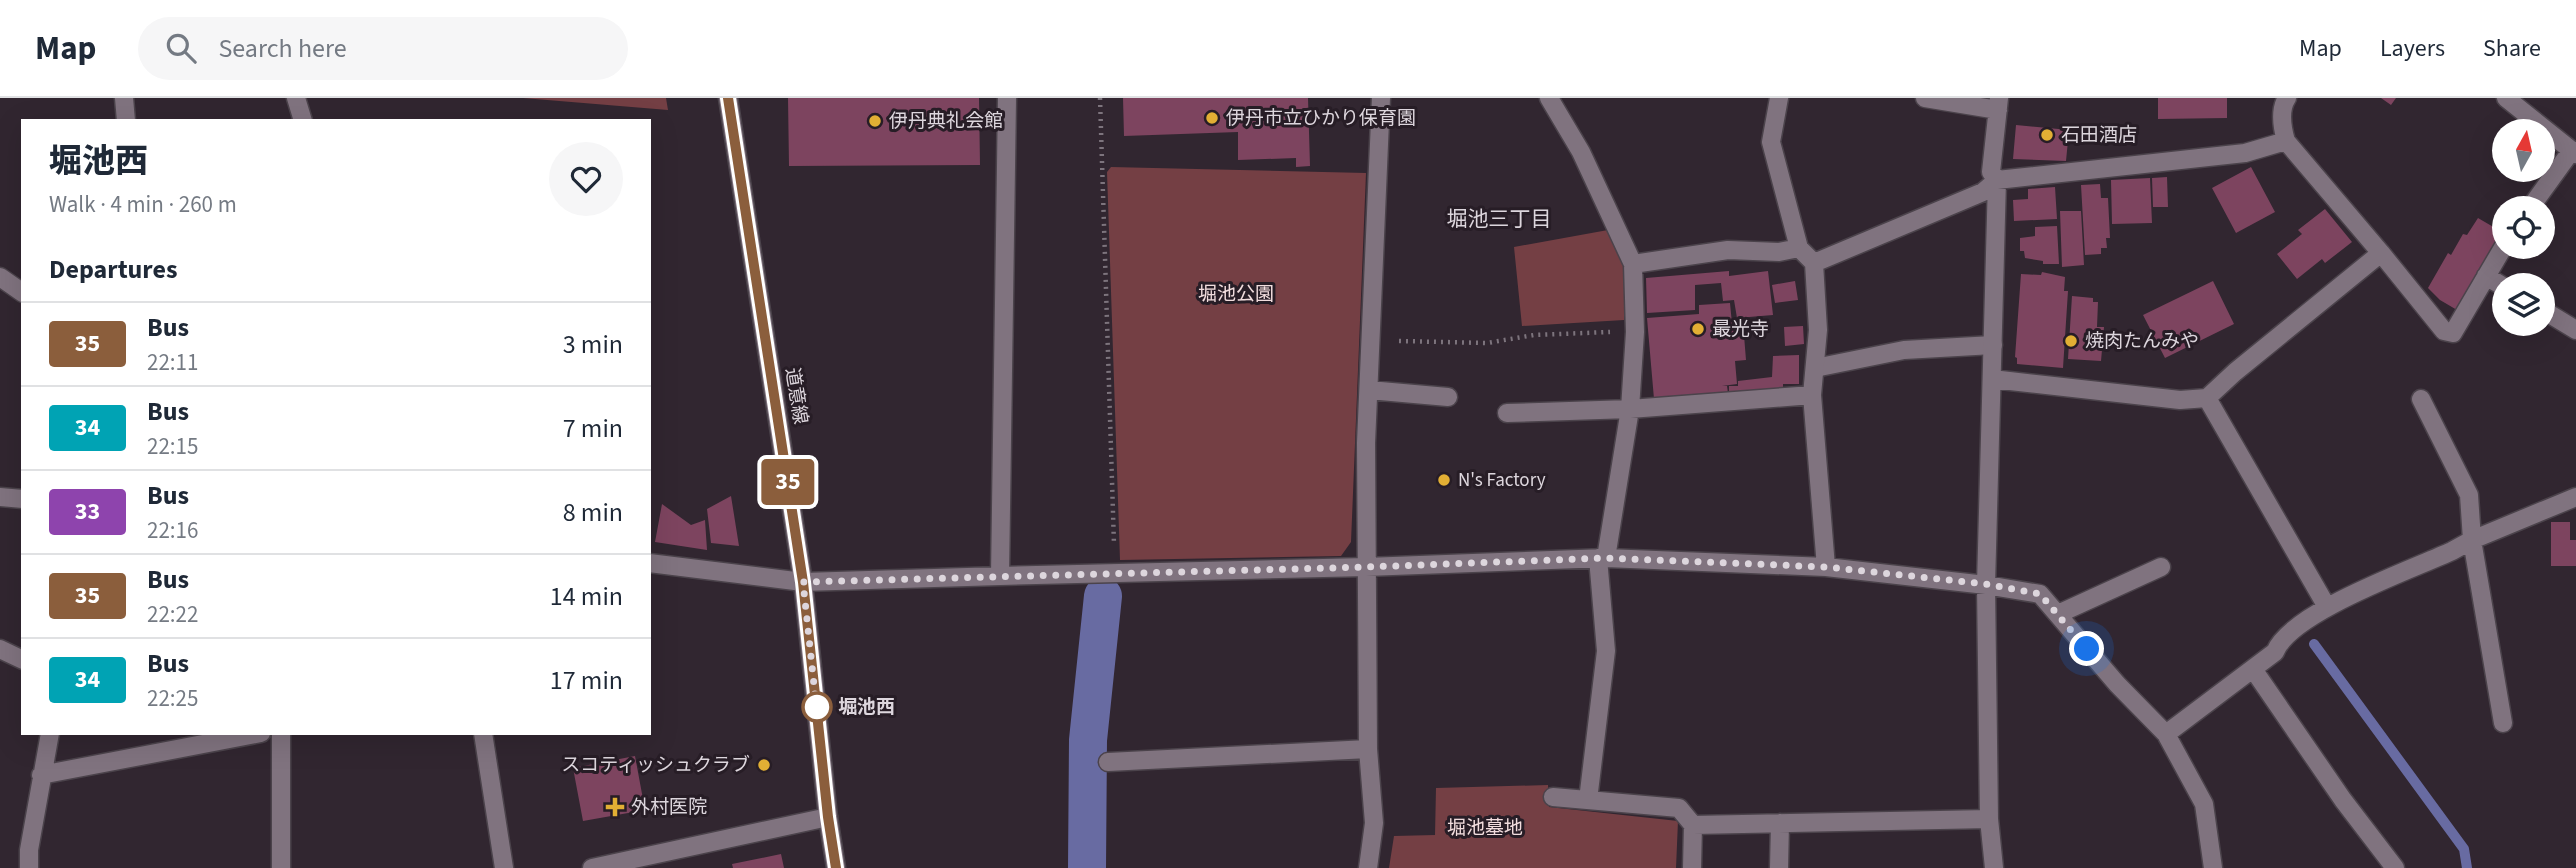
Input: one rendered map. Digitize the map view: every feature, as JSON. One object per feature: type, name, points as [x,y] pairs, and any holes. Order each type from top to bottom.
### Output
[{"type":"street","points":[[124,98],[126,119]]},
{"type":"street","points":[[296,98],[302,119]]},
{"type":"street","name":"道意線","points":[[728,98],[803,582],[828,817],[836,868]]},
{"type":"street","points":[[1000,576],[1007,98]]},
{"type":"street","points":[[1368,868],[1374,823],[1368,749],[1366,443],[1381,98]]},
{"type":"street","points":[[1549,98],[1581,152],[1633,264],[1635,332],[1630,409],[1602,558],[1606,651],[1588,800]]},
{"type":"street","points":[[1779,98],[1771,142],[1799,248],[1814,263],[1818,330],[1812,395],[1826,567]]},
{"type":"street","points":[[1925,98],[1998,104],[1991,172],[1997,180],[1986,584],[1989,819],[1994,868]]},
{"type":"street","points":[[2287,98],[2282,124],[2286,141],[2444,331],[2452,333],[2496,259]]},
{"type":"street","points":[[2506,98],[2574,152],[2539,196]]},
{"type":"street","points":[[1814,263],[1983,192],[1997,180],[2245,153],[2286,141]]},
{"type":"street","points":[[1633,264],[1728,250],[1779,252],[1799,248]]},
{"type":"street","points":[[1992,379],[2180,400],[2207,398],[2381,253]]},
{"type":"street","points":[[2486,276],[2492,280]]},
{"type":"street","points":[[0,277],[21,292]]},
{"type":"street","points":[[2555,317],[2576,330]]},
{"type":"street","points":[[1815,368],[1904,351],[1993,345]]},
{"type":"street","points":[[1369,390],[1448,397]]},
{"type":"street","points":[[1507,413],[1630,409],[1812,395]]},
{"type":"street","points":[[2207,398],[2327,607]]},
{"type":"street","points":[[2420,399],[2469,495],[2472,540],[2503,723]]},
{"type":"street","points":[[0,497],[21,499]]},
{"type":"street","points":[[2166,734],[2275,652],[2280,640],[2327,607],[2472,540],[2576,497]]},
{"type":"street","points":[[651,563],[803,582],[1602,558],[1826,567],[1986,584],[2040,594],[2117,684],[2166,734],[2204,804],[2213,868]]},
{"type":"street","points":[[2058,614],[2161,566]]},
{"type":"street","points":[[0,649],[21,659]]},
{"type":"street","points":[[2253,669],[2343,800],[2395,868]]},
{"type":"street","points":[[29,868],[29,850],[50,735]]},
{"type":"street","points":[[41,775],[251,735]]},
{"type":"street","points":[[281,735],[281,868]]},
{"type":"street","points":[[483,735],[504,868]]},
{"type":"street","points":[[1108,762],[1368,749]]},
{"type":"street","points":[[1553,797],[1679,808],[1693,825],[1692,868]]},
{"type":"street","points":[[592,868],[828,817]]},
{"type":"street","points":[[1693,825],[1989,819]]},
{"type":"street","points":[[1779,868],[1780,823]]},
{"type":"path","points":[[1100,98],[1115,573]]},
{"type":"path","points":[[1371,340],[1487,343],[1534,335],[1635,332]]},
{"type":"green space","points":[[523,98],[666,98],[668,110]]},
{"type":"green space","name":"堀池公園","points":[[1111,167],[1366,173],[1351,542],[1341,556],[1120,560],[1107,172]]},
{"type":"green space","points":[[1608,230],[1625,258],[1624,320],[1522,326],[1514,247]]},
{"type":"green space","name":"堀池墓地","points":[[1548,785],[1549,807],[1678,821],[1676,868],[1389,868],[1394,836],[1435,835],[1436,788]]},
{"type":"building","points":[[788,98],[979,98],[980,165],[789,166]]},
{"type":"building","name":"伊丹市立ひかり保育園","points":[[1123,98],[1308,98],[1310,166],[1296,167],[1296,158],[1238,160],[1238,132],[1124,136]]},
{"type":"building","points":[[2158,98],[2227,98],[2227,118],[2158,119]]},
{"type":"building","points":[[2381,98],[2396,98],[2391,105]]},
{"type":"building","points":[[2016,125],[2069,130],[2066,161],[2013,159]]},
{"type":"building","points":[[2251,167],[2275,212],[2236,233],[2212,188]]},
{"type":"building","points":[[2167,177],[2168,207],[2153,207],[2152,178]]},
{"type":"building","points":[[2150,178],[2152,223],[2112,224],[2111,180]]},
{"type":"building","points":[[2100,184],[2101,198],[2108,198],[2110,238],[2106,238],[2107,248],[2101,248],[2101,254],[2085,255],[2081,185]]},
{"type":"building","points":[[2055,187],[2057,219],[2014,221],[2013,200],[2028,199],[2028,189]]},
{"type":"building","points":[[2325,209],[2352,242],[2325,263],[2322,259],[2297,279],[2277,254],[2302,234],[2298,230]]},
{"type":"building","points":[[2060,211],[2081,211],[2084,265],[2062,267]]},
{"type":"building","points":[[2478,218],[2492,226],[2492,249],[2457,310],[2440,300],[2428,288],[2448,253],[2451,255],[2463,234],[2467,235]]},
{"type":"building","points":[[2057,226],[2059,264],[2043,264],[2043,261],[2025,258],[2024,251],[2020,251],[2020,238],[2035,236],[2035,227]]},
{"type":"building","points":[[1729,271],[1729,276],[1768,271],[1773,315],[1737,318],[1734,300],[1723,301],[1721,283],[1695,285],[1695,310],[1647,313],[1646,278]]},
{"type":"building","points":[[2042,272],[2065,277],[2064,291],[2068,291],[2063,368],[2017,364],[2015,357],[2021,274],[2041,275]]},
{"type":"building","points":[[1795,281],[1798,300],[1775,303],[1772,285]]},
{"type":"building","points":[[2213,281],[2234,324],[2165,358],[2143,315]]},
{"type":"building","points":[[2072,296],[2093,298],[2093,302],[2098,302],[2097,327],[2104,327],[2101,361],[2068,359]]},
{"type":"building","points":[[1730,303],[1732,324],[1743,323],[1746,360],[1735,361],[1737,384],[1722,386],[1727,386],[1728,393],[1654,399],[1647,318],[1699,314],[1699,305]]},
{"type":"building","points":[[1803,326],[1804,344],[1785,346],[1784,327]]},
{"type":"building","points":[[1799,355],[1799,384],[1783,384],[1783,389],[1729,393],[1729,386],[1738,386],[1738,381],[1772,377],[1773,356]]},
{"type":"building","points":[[731,496],[739,546],[711,543],[707,509]]},
{"type":"building","points":[[662,504],[691,525],[705,520],[707,550],[655,542]]},
{"type":"building","points":[[2551,522],[2570,522],[2570,540],[2576,540],[2576,566],[2551,566]]},
{"type":"building","points":[[635,756],[645,810],[583,821],[573,768]]},
{"type":"building","points":[[781,854],[784,868],[733,868],[732,864]]},
{"type":"waterway","points":[[1087,868],[1088,740],[1103,596]]},
{"type":"waterway","points":[[2314,644],[2464,849],[2467,868]]},
{"type":"bus line","name":"35","points":[[728,98],[803,582],[828,817],[836,868]]},
{"type":"place","name":"伊丹市立ひかり保育園","points":[[1212,118]]},
{"type":"place","name":"伊丹典礼会館","points":[[875,121]]},
{"type":"place","name":"石田酒店","points":[[2047,135]]},
{"type":"place","name":"最光寺","points":[[1698,329]]},
{"type":"place","name":"焼肉たんみや","points":[[2071,341]]},
{"type":"place","name":"N's Factory","points":[[1444,480]]},
{"type":"place","name":"堀池西","points":[[817,707]]},
{"type":"place","name":"スコティッシュクラブ","points":[[764,765]]},
{"type":"place","name":"外村医院","points":[[615,807]]},
{"type":"district","name":"堀池三丁目","points":[[1499,219]]},
{"type":"route","points":[[817,707],[817,713],[803,582],[1606,558],[1826,567],[1986,584],[2040,594],[2087,649]]}]
